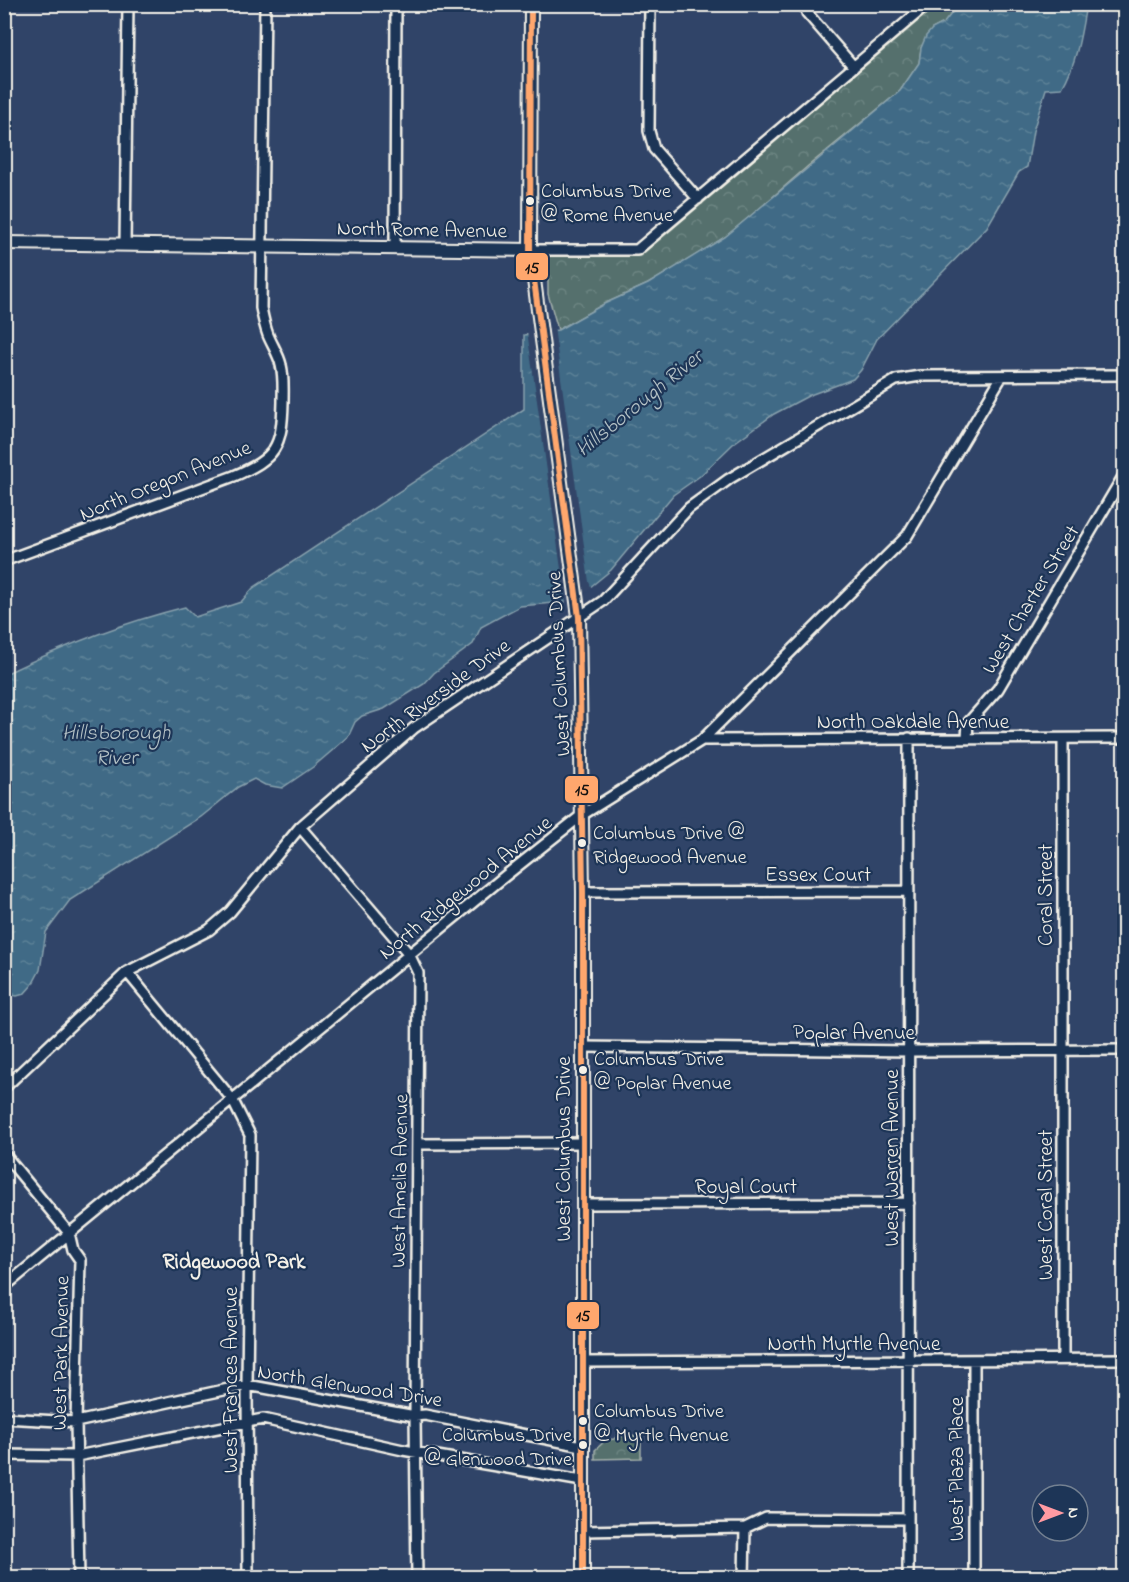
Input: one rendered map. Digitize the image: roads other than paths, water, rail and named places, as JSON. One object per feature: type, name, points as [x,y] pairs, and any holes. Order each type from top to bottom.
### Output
[{"type":"main road","name":"West Columbus Drive","points":[[531,4],[530,250],[579,617],[583,892],[583,1578]]},
{"type":"main road","name":"North Rome Avenue","points":[[4,243],[530,250]]},
{"type":"street","points":[[125,244],[128,4]]},
{"type":"street","name":"North Oregon Avenue","points":[[4,561],[234,476],[256,466],[276,447],[282,428],[281,364],[268,336],[261,308],[265,4]]},
{"type":"street","points":[[395,248],[396,4]]},
{"type":"street","points":[[650,4],[649,131],[654,149],[698,199]]},
{"type":"street","points":[[805,4],[807,13],[854,67]]},
{"type":"street","name":"North Rome Avenue","points":[[530,250],[637,250],[928,4]]},
{"type":"street","name":"North Riverside Drive","points":[[4,1088],[127,972],[209,930],[230,912],[300,827],[414,728],[603,601],[689,508],[729,479],[896,380],[920,376],[1125,375]]},
{"type":"street","name":"North Ridgewood Avenue","points":[[4,1287],[582,815],[702,740],[907,536],[1002,376]]},
{"type":"street","name":"West Charter Street","points":[[967,738],[968,723],[998,689],[1125,475]]},
{"type":"street","name":"West Warren Avenue","points":[[909,738],[909,1578]]},
{"type":"street","name":"North Oakdale Avenue","points":[[702,740],[1125,738]]},
{"type":"street","name":"Coral Street","points":[[1063,739],[1063,1050]]},
{"type":"street","name":"West Amelia Avenue","points":[[300,827],[409,954],[418,973],[415,1416],[417,1578]]},
{"type":"street","name":"Essex Court","points":[[583,892],[909,891]]},
{"type":"street","name":"West Frances Avenue","points":[[127,972],[232,1099],[250,1135],[247,1385],[248,1578]]},
{"type":"street","name":"Poplar Avenue","points":[[583,1047],[909,1051],[1125,1050]]},
{"type":"street","name":"West Coral Street","points":[[1063,1050],[1063,1359]]},
{"type":"street","points":[[417,1144],[583,1143]]},
{"type":"street","name":"West Park Avenue","points":[[4,1154],[69,1233],[73,1250],[80,1260],[76,1422],[79,1578]]},
{"type":"street","name":"Royal Court","points":[[582,1204],[909,1203]]},
{"type":"street","name":"North Myrtle Avenue","points":[[583,1362],[1125,1359]]},
{"type":"street","name":"West Plaza Place","points":[[974,1361],[974,1578]]},
{"type":"street","name":"North Glenwood Drive","points":[[4,1418],[76,1422],[247,1385],[415,1416],[425,1415],[582,1446]]},
{"type":"street","points":[[4,1455],[77,1456],[263,1419],[416,1452],[582,1481]]},
{"type":"street","points":[[583,1531],[745,1528],[765,1518],[908,1519]]},
{"type":"street","points":[[744,1578],[745,1528]]},
{"type":"water","name":"Hillsborough River","points":[[958,5],[1086,5],[1078,48],[1067,78],[1062,88],[1046,89],[1033,131],[1027,167],[1019,172],[987,227],[877,339],[861,370],[853,379],[810,395],[774,414],[734,443],[700,476],[673,495],[611,570],[589,588],[565,602],[520,606],[481,627],[473,644],[434,673],[424,684],[384,709],[362,716],[355,722],[348,737],[313,767],[282,788],[265,785],[254,779],[238,787],[201,817],[70,900],[46,932],[40,970],[32,985],[24,994],[5,996],[5,674],[48,654],[139,620],[185,607],[195,617],[241,602],[253,588],[524,409],[524,335],[558,330],[604,304],[648,284],[725,237],[900,91],[919,63],[921,48],[926,36],[932,29],[944,23]]},
{"type":"place","name":"Columbus Drive @ Rome Avenue","points":[[530,201]]},
{"type":"place","name":"Columbus Drive @ Ridgewood Avenue","points":[[582,843]]},
{"type":"place","name":"Columbus Drive @ Poplar Avenue","points":[[583,1070]]},
{"type":"place","name":"Columbus Drive @ Myrtle Avenue","points":[[583,1421]]},
{"type":"place","name":"Columbus Drive @ Glenwood Drive","points":[[583,1445]]},
{"type":"district","name":"Ridgewood Park","points":[[234,1260]]}]
